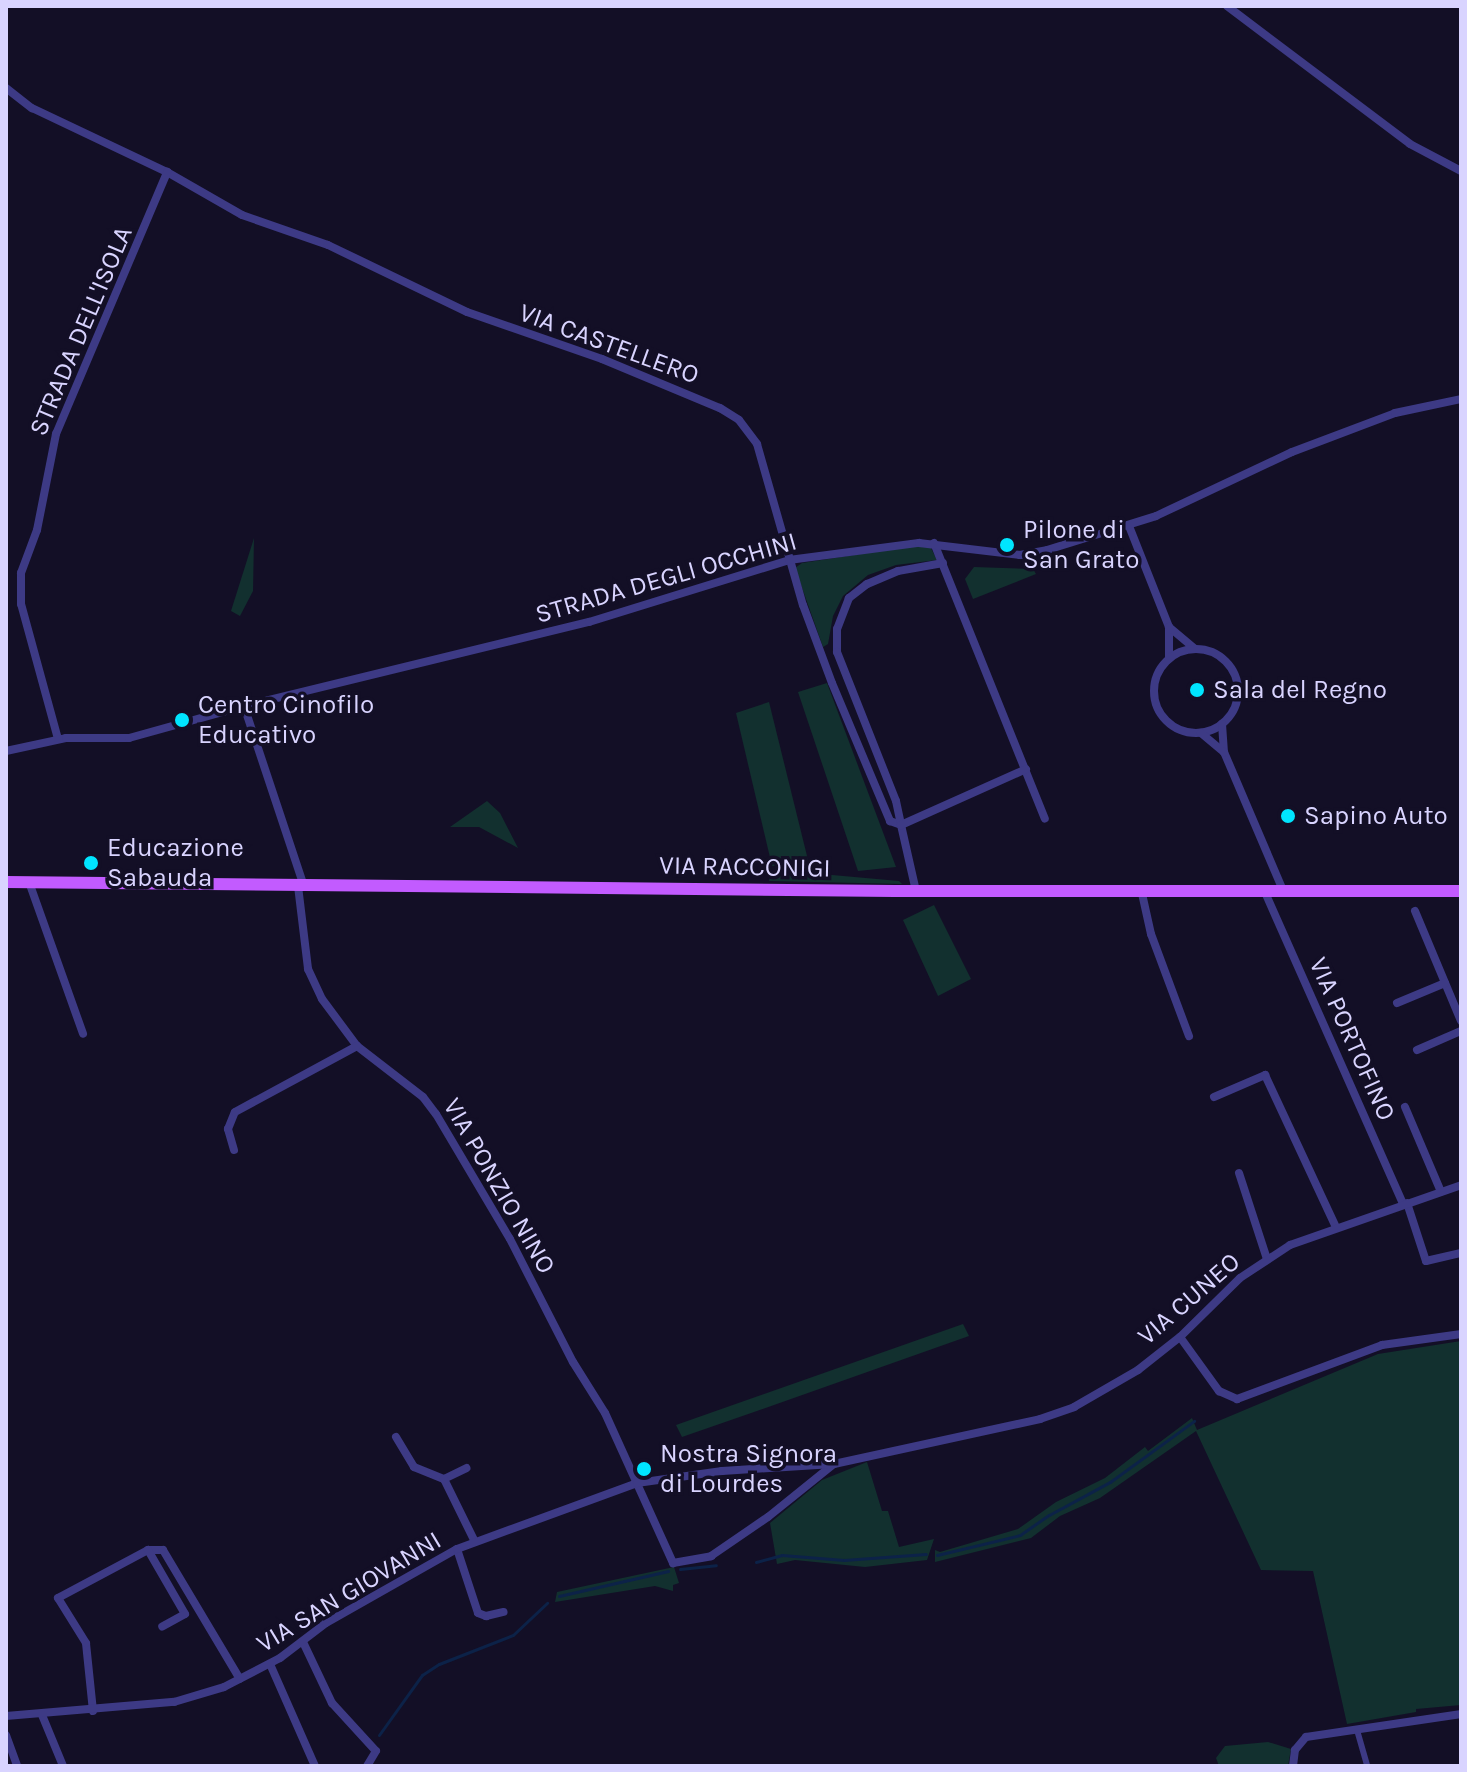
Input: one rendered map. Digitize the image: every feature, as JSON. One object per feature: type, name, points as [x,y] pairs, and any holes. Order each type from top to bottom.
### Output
[{"type":"main road","name":"VIA RACCONIGI","points":[[6,882],[916,891],[1461,891]]},
{"type":"street","points":[[1227,6],[1410,144],[1461,171]]},
{"type":"street","name":"VIA CASTELLERO","points":[[6,88],[61,124],[167,172],[242,215],[348,254],[467,312],[602,359],[720,408],[739,420],[757,444],[789,560],[822,657],[890,821],[901,825],[916,891]]},
{"type":"street","name":"STRADA DELL'ISOLA","points":[[58,739],[21,604],[21,573],[43,508],[56,434],[167,172]]},
{"type":"street","name":"STRADA DEGLI OCCHINI","points":[[6,751],[58,739],[129,738],[244,706],[574,627],[789,560],[866,548],[934,543],[1020,555],[1129,526],[1292,452],[1395,413],[1461,399]]},
{"type":"street","points":[[1129,526],[1169,627],[1169,658],[1154,681],[1157,707],[1175,728],[1201,733],[1224,752]]},
{"type":"street","points":[[934,543],[1045,819]]},
{"type":"street","points":[[943,563],[898,571],[867,584],[849,598],[837,629],[837,652],[896,801],[901,825],[1026,769]]},
{"type":"street","points":[[1169,627],[1194,648],[1216,654],[1233,670],[1238,693],[1230,715],[1222,724],[1201,733]]},
{"type":"street","points":[[1169,658],[1194,648]]},
{"type":"street","name":"VIA PONZIO NINO","points":[[244,706],[301,886],[309,973],[322,999],[357,1046],[423,1097],[436,1114],[510,1239],[573,1362],[605,1413],[673,1563],[711,1556],[792,1499],[834,1464]]},
{"type":"street","points":[[1222,724],[1224,752],[1283,890]]},
{"type":"street","points":[[29,882],[83,1034]]},
{"type":"street","points":[[1141,889],[1151,934],[1189,1036]]},
{"type":"street","name":"VIA PORTOFINO","points":[[1264,890],[1405,1204],[1426,1261],[1461,1253]]},
{"type":"street","points":[[1415,911],[1461,1021]]},
{"type":"street","points":[[1397,1003],[1445,983]]},
{"type":"street","points":[[1417,1050],[1461,1031]]},
{"type":"street","points":[[234,1150],[228,1129],[235,1112],[357,1046]]},
{"type":"street","points":[[1214,1097],[1265,1075],[1336,1227]]},
{"type":"street","points":[[1405,1107],[1441,1192]]},
{"type":"street","points":[[1239,1173],[1267,1259]]},
{"type":"street","name":"VIA CUNEO","points":[[944,1440],[1030,1422],[1074,1407],[1138,1370],[1180,1337],[1240,1278],[1290,1245],[1461,1185]]},
{"type":"street","points":[[1180,1337],[1219,1391],[1237,1399],[1382,1345],[1461,1334]]},
{"type":"street","points":[[396,1437],[414,1467],[444,1479],[475,1542]]},
{"type":"street","name":"VIA SAN GIOVANNI","points":[[6,1716],[174,1702],[240,1679],[270,1664],[326,1623],[457,1549],[637,1483],[722,1471],[834,1464],[944,1440]]},
{"type":"street","points":[[444,1479],[467,1468]]},
{"type":"street","points":[[457,1549],[478,1613],[486,1616],[504,1612]]},
{"type":"street","points":[[148,1550],[185,1614],[162,1627]]},
{"type":"street","points":[[93,1711],[86,1643],[58,1598],[148,1550],[163,1550],[240,1679]]},
{"type":"street","points":[[303,1642],[332,1703],[376,1751],[367,1766]]},
{"type":"street","points":[[270,1664],[315,1766]]},
{"type":"street","points":[[1293,1764],[1300,1742],[1306,1737],[1461,1714]]},
{"type":"street","points":[[42,1715],[63,1766]]},
{"type":"street","points":[[1357,1730],[1367,1766]]},
{"type":"street","points":[[6,1735],[17,1766]]},
{"type":"green space","points":[[254,538],[253,591],[240,616],[231,611]]},
{"type":"green space","points":[[913,546],[931,548],[937,560],[896,565],[868,575],[843,596],[833,616],[828,644],[823,647],[795,568],[802,563]]},
{"type":"green space","points":[[974,567],[1033,569],[1036,574],[973,599],[965,579]]},
{"type":"green space","points":[[827,683],[896,867],[858,871],[798,692]]},
{"type":"green space","points":[[769,702],[809,864],[772,866],[736,713]]},
{"type":"green space","points":[[487,801],[500,813],[518,848],[479,827],[450,827]]},
{"type":"green space","points":[[821,874],[899,881],[902,884],[769,881],[770,875]]},
{"type":"green space","points":[[934,905],[971,979],[938,996],[903,920]]},
{"type":"green space","points":[[963,1324],[969,1336],[754,1412],[682,1437],[676,1425]]},
{"type":"green space","points":[[1461,1341],[1461,1705],[1416,1709],[1416,1712],[1347,1724],[1313,1571],[1261,1570],[1196,1431],[1100,1498],[1060,1516],[1031,1538],[935,1562],[935,1550],[940,1552],[1018,1529],[1056,1502],[1105,1478],[1145,1447],[1148,1451],[1192,1418],[1197,1430],[1378,1354]]},
{"type":"green space","points":[[867,1462],[882,1511],[888,1511],[899,1547],[934,1539],[927,1560],[865,1567],[795,1560],[777,1564],[770,1523],[822,1480]]},
{"type":"green space","points":[[674,1567],[679,1583],[673,1585],[673,1591],[655,1586],[555,1602],[557,1592]]},
{"type":"green space","points":[[1268,1742],[1291,1749],[1288,1766],[1219,1766],[1216,1758],[1225,1746]]},
{"type":"waterway","points":[[937,1555],[1020,1535],[1049,1515],[1110,1482],[1194,1421]]},
{"type":"waterway","points":[[756,1562],[782,1555],[844,1560],[926,1554]]},
{"type":"waterway","points":[[680,1569],[716,1565]]},
{"type":"waterway","points":[[559,1596],[668,1571]]},
{"type":"waterway","points":[[379,1735],[422,1675],[439,1664],[513,1635],[547,1603]]},
{"type":"place","name":"Pilone di San Grato","points":[[1007,545]]},
{"type":"place","name":"Sala del Regno","points":[[1197,690]]},
{"type":"place","name":"Centro Cinofilo Educativo","points":[[182,720]]},
{"type":"place","name":"Sapino Auto","points":[[1288,816]]},
{"type":"place","name":"Educazione Sabauda","points":[[91,863]]},
{"type":"place","name":"Nostra Signora di Lourdes","points":[[644,1469]]}]
